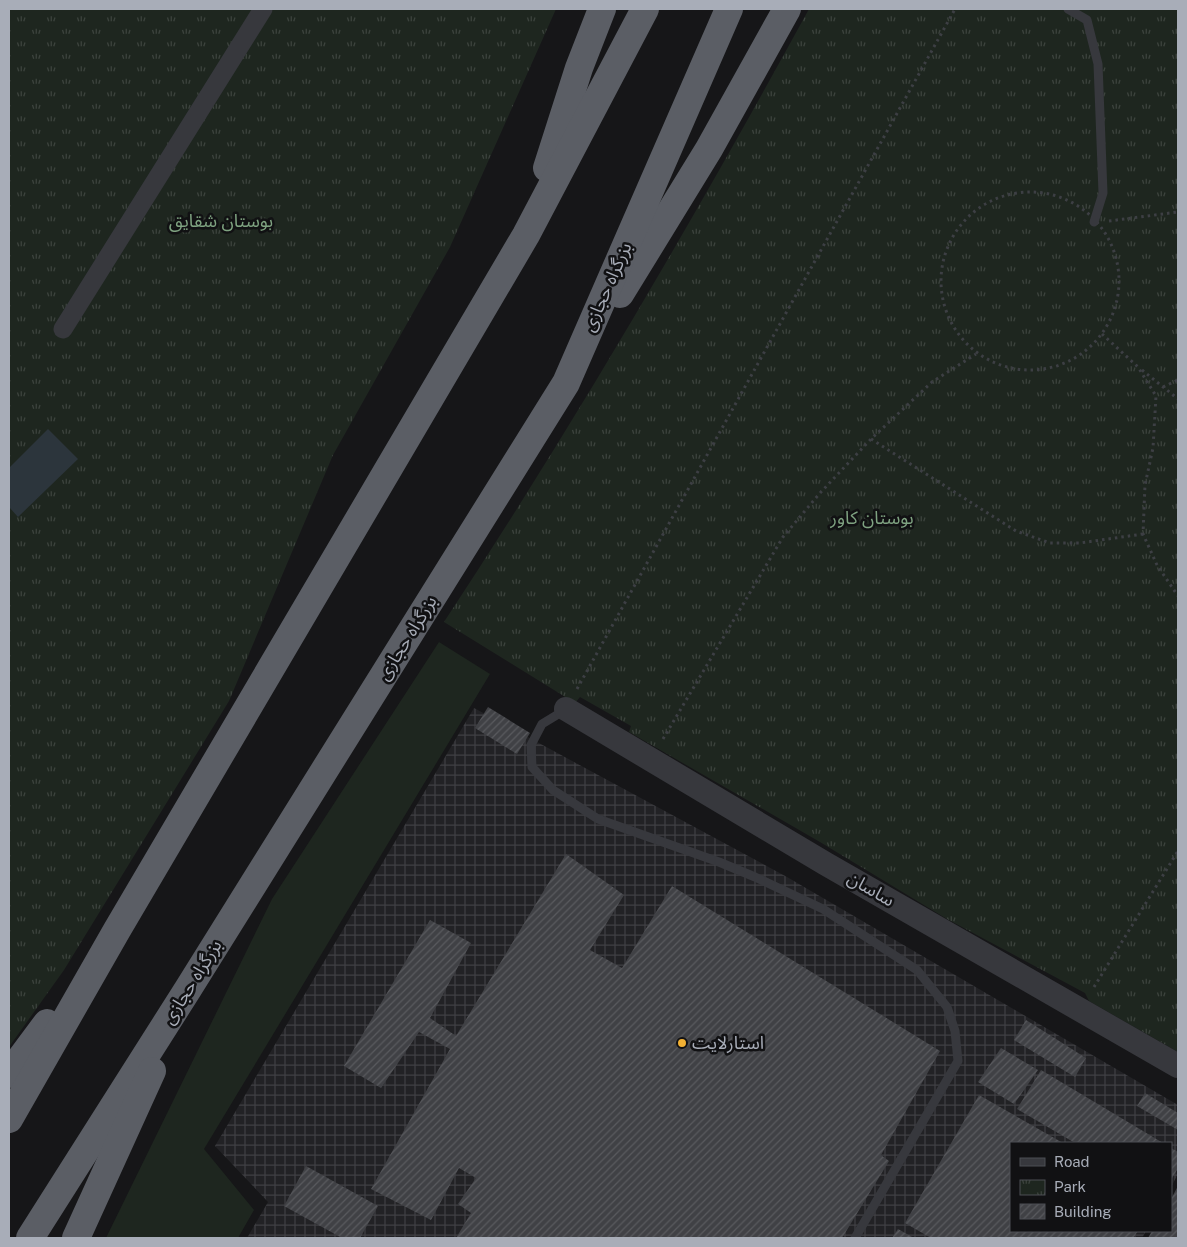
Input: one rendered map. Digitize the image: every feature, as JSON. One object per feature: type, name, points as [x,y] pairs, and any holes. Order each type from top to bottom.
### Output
[{"type":"highway","points":[[526,235],[579,68],[602,9]]},
{"type":"highway","points":[[9,1118],[117,930],[526,235],[645,9]]},
{"type":"highway","name":"بزرگراه حجازی","points":[[30,1238],[188,989],[566,383],[729,9]]},
{"type":"highway","points":[[566,383],[709,149],[787,9]]},
{"type":"highway","points":[[9,1074],[117,930]]},
{"type":"highway","points":[[76,1238],[106,1175],[188,989]]},
{"type":"street","points":[[63,329],[263,9]]},
{"type":"street","name":"ساسان","points":[[566,709],[826,864],[1178,1066]]},
{"type":"lane","points":[[1068,9],[1087,20],[1098,64],[1103,193],[1094,222]]},
{"type":"lane","points":[[566,709],[542,724],[531,745],[532,766],[553,790],[598,819],[728,866],[823,909],[917,970],[947,1007],[955,1031],[958,1061],[855,1238]]},
{"type":"path","points":[[566,709],[955,9]]},
{"type":"path","points":[[1023,191],[1054,194],[1082,208],[1115,253],[1120,281],[1115,309],[1102,334],[1082,354],[1057,367],[1029,372],[1001,367],[976,354],[955,331],[943,302],[941,272],[949,242],[968,216],[993,199],[1023,191]]},
{"type":"path","points":[[1094,222],[1178,212]]},
{"type":"path","points":[[1102,334],[1138,367],[1178,399]]},
{"type":"path","points":[[651,758],[783,537],[820,493],[871,439],[932,382],[976,354]]},
{"type":"path","points":[[1138,367],[1156,396],[1153,448],[1145,485],[1143,534],[1157,565],[1178,596]]},
{"type":"path","points":[[1163,387],[1178,380]]},
{"type":"path","points":[[871,439],[1016,532],[1050,543],[1080,543],[1143,534]]},
{"type":"path","points":[[1094,987],[1178,851]]},
{"type":"shaded area","points":[[48,429],[78,459],[18,517],[9,507],[9,468]]},
{"type":"shaded area","points":[[474,708],[787,877],[1178,1105],[1178,1174],[1172,1185],[1172,1142],[1010,1142],[1010,1232],[1145,1232],[1142,1238],[247,1238],[268,1202],[215,1146]]},
{"type":"green space","name":"بوستان شقایق","points":[[9,9],[556,9],[450,247],[333,455],[229,701],[64,970],[9,1047]]},
{"type":"green space","name":"بوستان کاور","points":[[809,9],[1178,9],[1178,1052],[1089,1001],[1085,993],[947,919],[820,842],[629,732],[631,726],[580,697],[575,703],[444,622],[540,472],[633,319]]},
{"type":"green space","points":[[439,642],[490,674],[204,1149],[254,1210],[238,1238],[106,1238],[272,899]]},
{"type":"building","points":[[488,707],[530,733],[517,754],[475,728]]},
{"type":"building","name":"استارلایت","points":[[566,854],[624,895],[590,950],[622,968],[672,886],[940,1051],[881,1155],[889,1161],[842,1238],[456,1238],[471,1213],[458,1204],[476,1178],[459,1168],[431,1220],[371,1189],[450,1049],[419,1032],[381,1088],[344,1066],[430,920],[471,943],[430,1018],[456,1036]]},
{"type":"building","points":[[1026,1020],[1086,1058],[1075,1077],[1014,1040]]},
{"type":"building","points":[[1001,1048],[1038,1070],[1014,1104],[978,1082]]},
{"type":"building","points":[[1041,1070],[1161,1142],[1073,1142],[1017,1109]]},
{"type":"building","points":[[1145,1093],[1178,1113],[1178,1130],[1137,1106]]},
{"type":"building","points":[[979,1095],[1061,1142],[1010,1142],[1010,1232],[1137,1232],[1133,1238],[931,1238],[905,1223]]},
{"type":"building","points":[[1172,1149],[1178,1152],[1178,1168],[1172,1178]]},
{"type":"building","points":[[306,1166],[378,1206],[360,1238],[342,1238],[284,1206]]},
{"type":"building","points":[[1178,1186],[1178,1238],[1148,1238],[1151,1232],[1172,1232],[1172,1197]]},
{"type":"building","points":[[898,1229],[914,1238],[892,1238]]},
{"type":"place","name":"استارلایت","points":[[682,1043]]}]
